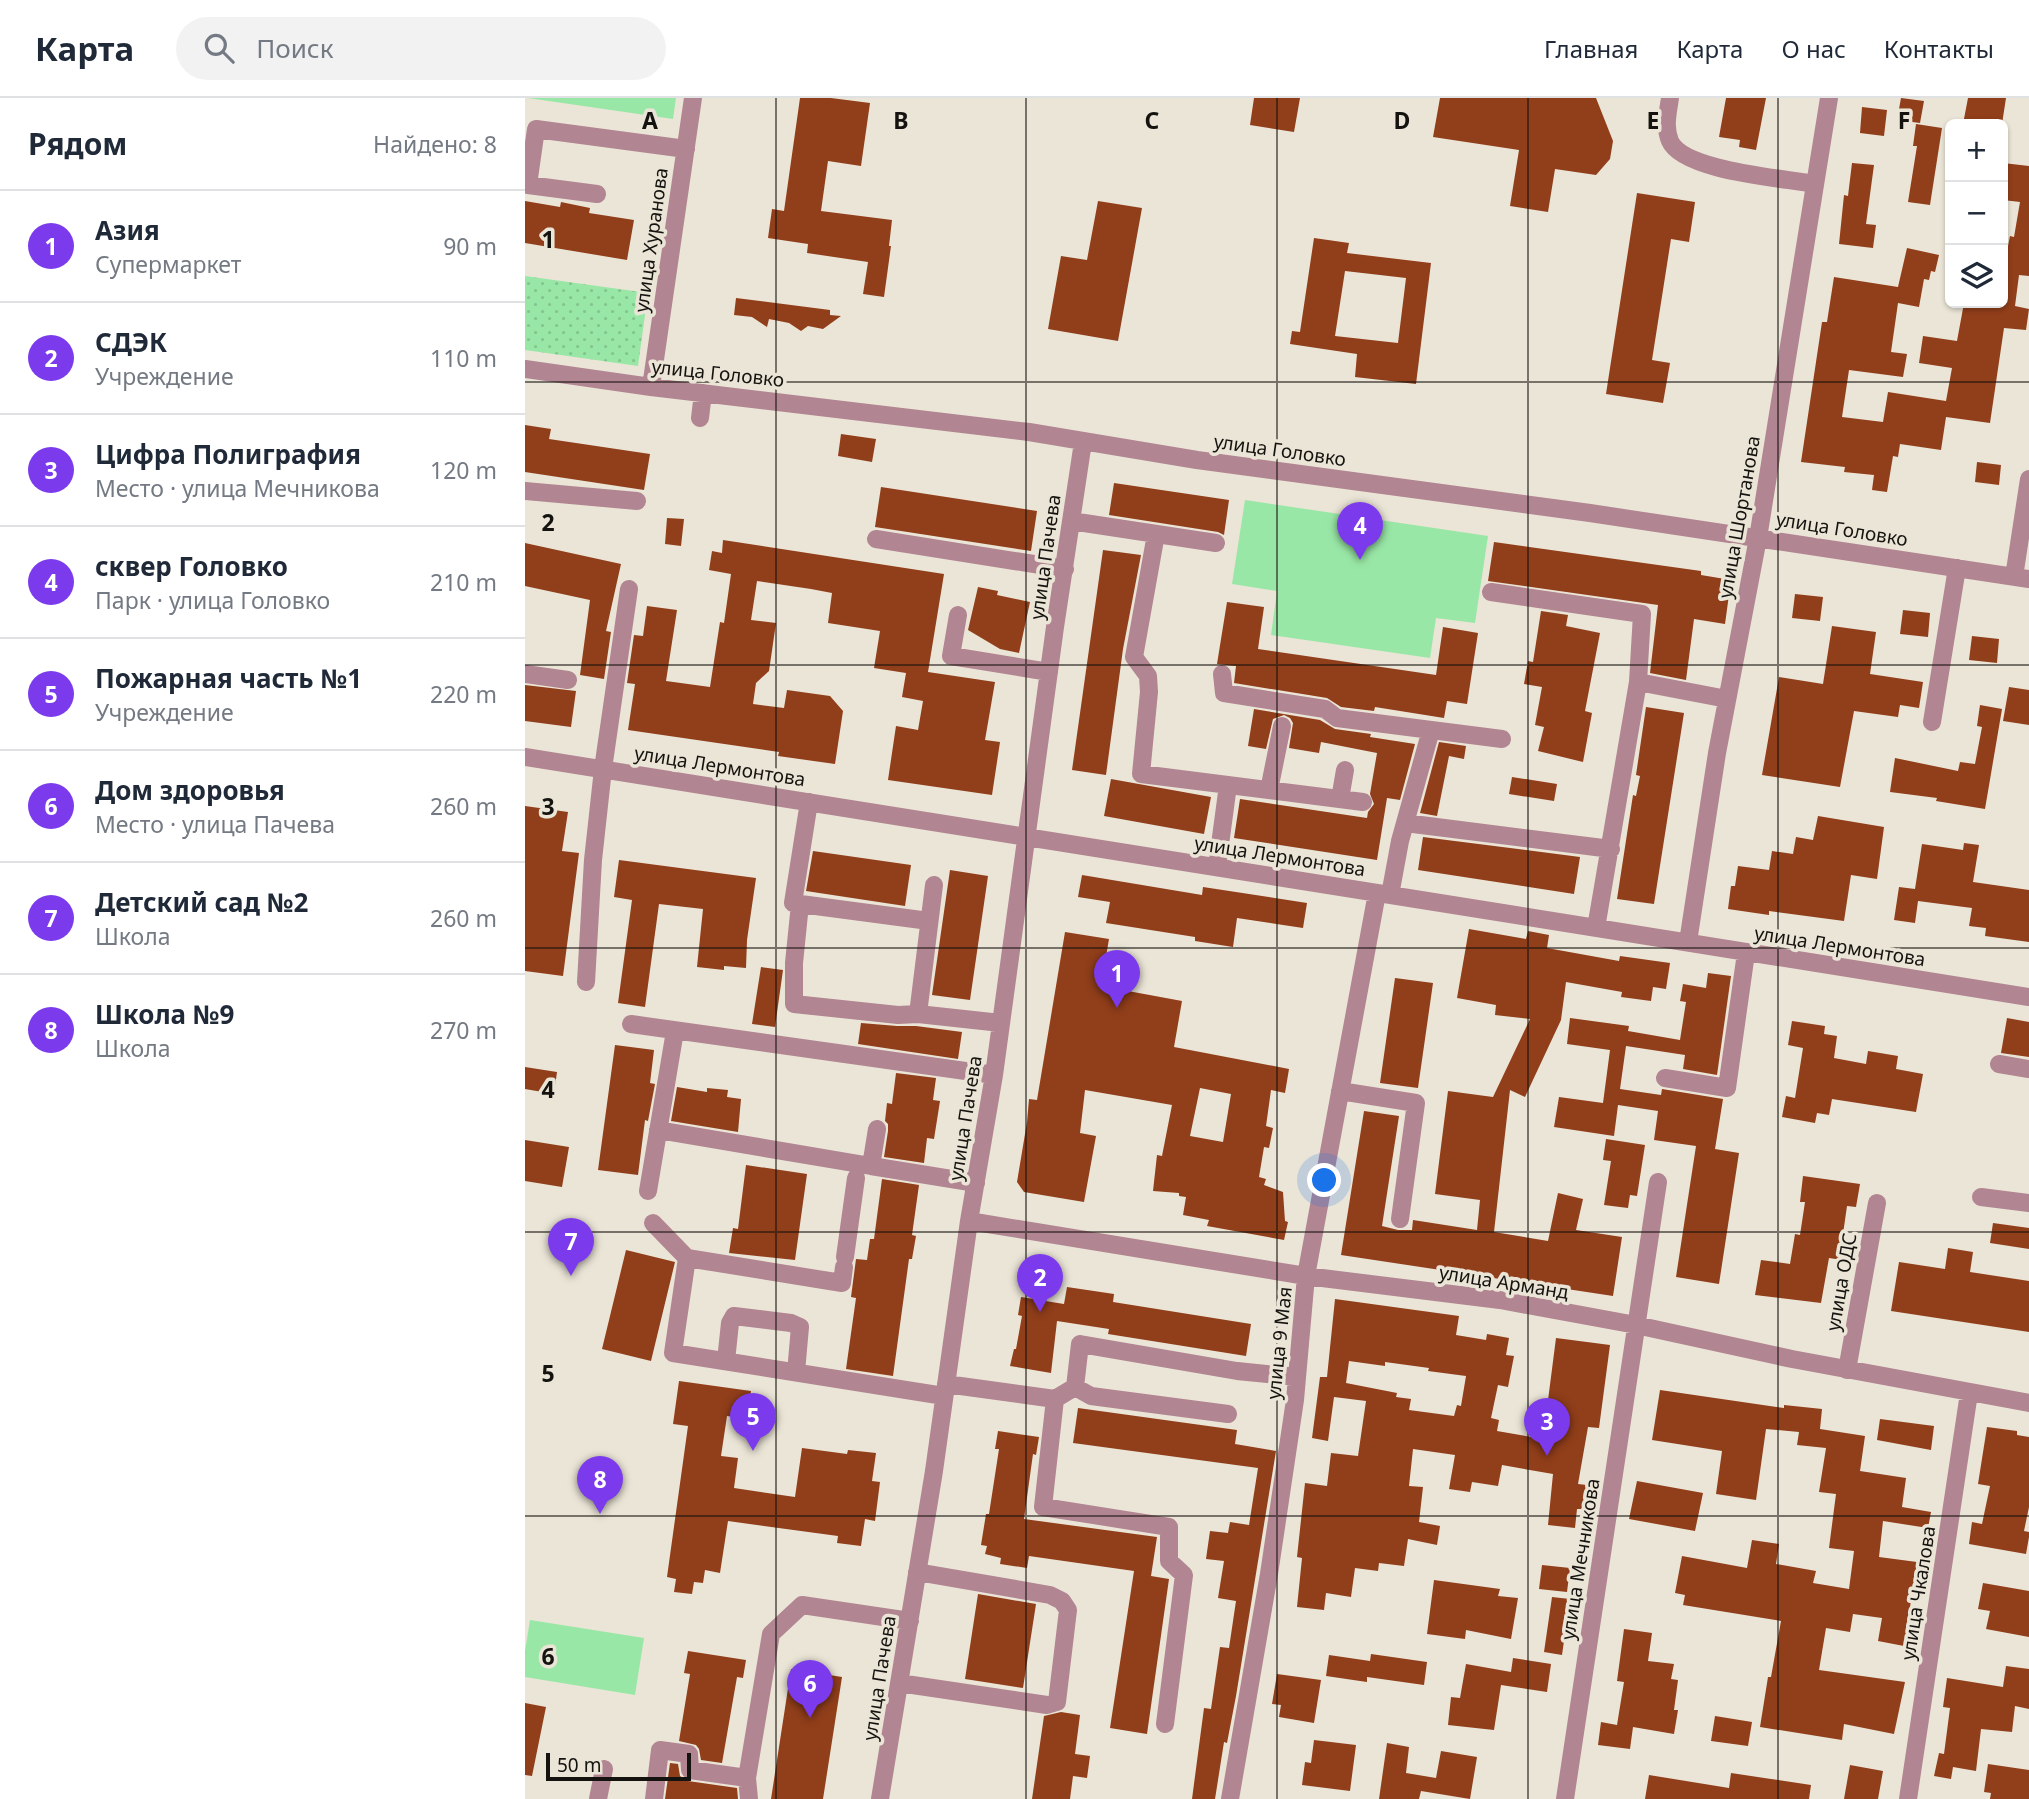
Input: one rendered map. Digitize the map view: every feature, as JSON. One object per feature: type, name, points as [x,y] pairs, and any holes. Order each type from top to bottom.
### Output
[{"type":"street","name":"улица Хуранова","points":[[651,387],[693,98]]},
{"type":"street","points":[[1670,98],[1666,124],[1670,142],[1680,155],[1719,168],[1814,184]]},
{"type":"street","name":"улица Шортанова","points":[[1688,943],[1727,698],[1758,538],[1829,98]]},
{"type":"street","points":[[597,194],[528,185],[536,129],[686,149]]},
{"type":"street","name":"улица Головко","points":[[525,369],[651,387],[997,427],[1197,460],[1758,538],[2021,578]]},
{"type":"street","points":[[700,418],[703,393]]},
{"type":"street","name":"улица Пачева","points":[[880,1799],[910,1622],[1001,1023],[1083,442]]},
{"type":"street","points":[[2021,578],[2029,479]]},
{"type":"street","points":[[525,491],[637,501]]},
{"type":"street","points":[[1071,521],[1216,543]]},
{"type":"street","points":[[1156,534],[1134,657],[1148,676],[1149,692],[1141,774],[1363,802]]},
{"type":"street","points":[[876,539],[1065,569]]},
{"type":"street","points":[[1932,722],[1957,568]]},
{"type":"street","points":[[586,982],[593,860],[629,589]]},
{"type":"street","points":[[1490,592],[1642,614],[1638,682],[1596,928]]},
{"type":"street","points":[[958,615],[951,656],[1049,672]]},
{"type":"street","points":[[525,674],[568,680]]},
{"type":"street","points":[[1222,674],[1224,693],[1325,709],[1336,718],[1502,739]]},
{"type":"street","points":[[1638,682],[1727,698]]},
{"type":"street","points":[[1269,790],[1282,726]]},
{"type":"street","name":"улица 9 Мая","points":[[1230,1799],[1269,1574],[1297,1377],[1306,1276],[1340,1091],[1383,894],[1431,730]]},
{"type":"street","name":"улица Лермонтова","points":[[525,757],[2029,997]]},
{"type":"street","points":[[1340,799],[1345,770]]},
{"type":"street","points":[[1217,867],[1228,785]]},
{"type":"street","points":[[809,802],[793,903],[929,921]]},
{"type":"street","points":[[1405,823],[1611,849]]},
{"type":"street","points":[[918,1014],[934,885]]},
{"type":"street","points":[[800,904],[794,1003],[1001,1023]]},
{"type":"street","points":[[1665,1078],[1727,1088],[1746,953]]},
{"type":"street","points":[[631,1024],[993,1075]]},
{"type":"street","points":[[648,1191],[675,1031]]},
{"type":"street","points":[[1999,1064],[2029,1069]]},
{"type":"street","points":[[1340,1091],[1416,1103],[1400,1219]]},
{"type":"street","points":[[871,1166],[877,1129]]},
{"type":"street","points":[[658,1130],[976,1183]]},
{"type":"street","points":[[653,1223],[687,1258],[842,1283],[856,1178]]},
{"type":"street","name":"улица Мечникова","points":[[1565,1799],[1658,1182]]},
{"type":"street","points":[[1980,1197],[2029,1203]]},
{"type":"street","name":"улица ОДС","points":[[1847,1370],[1877,1203]]},
{"type":"street","name":"улица Арманд","points":[[969,1221],[1306,1276],[1500,1300],[1636,1325],[1847,1370],[2029,1403]]},
{"type":"street","points":[[687,1258],[673,1353],[796,1373],[945,1390],[1055,1399],[1075,1387]]},
{"type":"street","points":[[726,1361],[730,1323],[734,1315],[791,1323],[800,1327],[796,1373]]},
{"type":"street","points":[[1075,1387],[1080,1344],[1237,1371],[1297,1377]]},
{"type":"street","points":[[1075,1387],[1091,1396],[1228,1414]]},
{"type":"street","name":"улица Чкалова","points":[[1908,1799],[1969,1393]]},
{"type":"street","points":[[1055,1399],[1043,1507],[1169,1527],[1168,1561],[1184,1575],[1165,1724]]},
{"type":"street","points":[[899,1683],[1047,1705],[1057,1702],[1068,1610],[1062,1601],[1050,1595],[917,1572]]},
{"type":"street","points":[[749,1799],[747,1778],[771,1634],[802,1605],[910,1622]]},
{"type":"street","points":[[654,1799],[660,1750],[689,1754],[690,1770],[747,1778]]},
{"type":"street","points":[[598,1799],[604,1769]]},
{"type":"green space","points":[[528,98],[676,98],[673,119]]},
{"type":"green space","points":[[525,276],[648,293],[638,366],[525,350]]},
{"type":"green space","points":[[1245,500],[1488,536],[1475,623],[1436,618],[1430,658],[1271,635],[1277,591],[1232,584]]},
{"type":"green space","points":[[530,1620],[644,1638],[635,1695],[525,1677],[525,1651]]},
{"type":"building","points":[[800,98],[831,98],[870,103],[861,166],[828,161],[821,211],[892,220],[884,297],[863,294],[868,262],[807,253],[808,244],[768,238],[772,209],[784,211]]},
{"type":"building","points":[[1254,98],[1300,98],[1294,132],[1250,125]]},
{"type":"building","points":[[1440,98],[1596,98],[1613,141],[1610,159],[1596,175],[1555,169],[1548,212],[1510,206],[1519,150],[1433,137]]},
{"type":"building","points":[[1726,98],[1766,98],[1756,150],[1739,147],[1740,140],[1719,137]]},
{"type":"building","points":[[1901,98],[1924,101],[1920,123],[1897,120]]},
{"type":"building","points":[[1968,98],[2006,98],[2003,119],[1964,119]]},
{"type":"building","points":[[1862,107],[1887,110],[1884,136],[1860,133]]},
{"type":"building","points":[[1916,124],[1942,128],[1930,205],[1908,202],[1917,146],[1913,146]]},
{"type":"building","points":[[1852,163],[1874,165],[1866,224],[1876,225],[1873,248],[1839,244],[1844,195],[1848,196]]},
{"type":"building","points":[[2008,164],[2029,166],[2029,276],[2019,275],[2015,306],[2029,309],[2026,330],[2004,328],[1990,423],[1946,417],[1941,450],[1900,444],[1898,457],[1893,456],[1887,492],[1872,490],[1874,475],[1844,472],[1845,467],[1801,462],[1822,322],[1827,322],[1834,277],[1898,287],[1907,248],[1939,255],[1935,272],[1931,271],[1929,280],[1924,279],[1919,307],[1898,303],[1891,352],[1907,354],[1903,377],[1849,370],[1842,417],[1883,422],[1888,392],[1946,401],[1952,368],[1919,363],[1923,336],[1957,341],[1963,308],[2008,308],[2008,246],[2010,236],[2014,237],[2020,202],[2008,201]]},
{"type":"building","points":[[1637,193],[1695,202],[1689,242],[1671,239],[1652,360],[1670,363],[1663,403],[1606,394]]},
{"type":"building","points":[[525,201],[560,207],[561,202],[590,208],[589,213],[634,220],[627,260],[525,243]]},
{"type":"building","points":[[1098,201],[1142,208],[1118,341],[1048,329],[1061,256],[1087,260]]},
{"type":"building","points":[[1314,238],[1349,243],[1347,253],[1431,263],[1416,384],[1355,377],[1357,354],[1290,344],[1292,331],[1300,332]],"holes":[[[1345,271],[1406,278],[1398,343],[1335,336]]]},
{"type":"building","points":[[736,298],[830,310],[830,315],[841,316],[823,329],[808,326],[801,331],[789,323],[769,319],[767,327],[752,317],[734,315]]},
{"type":"building","points":[[525,425],[551,429],[549,439],[650,454],[644,490],[525,472]]},
{"type":"building","points":[[841,434],[876,439],[872,462],[838,456]]},
{"type":"building","points":[[1977,462],[2001,465],[1999,485],[1975,482]]},
{"type":"building","points":[[1114,483],[1229,500],[1224,535],[1109,515]]},
{"type":"building","points":[[881,487],[1037,511],[1031,551],[875,527]]},
{"type":"building","points":[[667,518],[684,519],[681,546],[665,544]]},
{"type":"building","points":[[723,540],[944,574],[928,672],[995,682],[985,740],[1000,742],[992,795],[888,780],[896,726],[918,730],[923,701],[902,697],[906,673],[874,668],[880,631],[828,623],[832,593],[811,589],[757,581],[751,620],[776,623],[769,671],[756,683],[753,704],[784,708],[787,690],[830,696],[843,711],[835,764],[778,756],[779,752],[628,730],[635,684],[627,683],[634,635],[643,636],[647,606],[677,610],[666,681],[710,687],[731,574],[709,570],[712,551],[722,553]]},
{"type":"building","points":[[1494,542],[1701,571],[1701,575],[1731,580],[1725,624],[1694,619],[1686,680],[1650,673],[1658,605],[1488,581]]},
{"type":"building","points":[[525,543],[621,564],[606,631],[611,632],[604,679],[580,675],[590,600],[525,586]]},
{"type":"building","points":[[1103,550],[1141,555],[1123,649],[1106,775],[1072,770]]},
{"type":"building","points":[[978,587],[998,591],[997,595],[1030,602],[1019,653],[1000,649],[968,630]]},
{"type":"building","points":[[1795,594],[1823,597],[1820,621],[1792,618]]},
{"type":"building","points":[[1227,602],[1264,607],[1258,649],[1436,675],[1443,627],[1478,633],[1467,704],[1447,701],[1444,718],[1375,707],[1374,711],[1341,707],[1327,698],[1234,683],[1236,666],[1217,664]]},
{"type":"building","points":[[1903,610],[1930,613],[1928,637],[1900,634]]},
{"type":"building","points":[[1541,611],[1568,615],[1566,626],[1600,633],[1585,711],[1592,713],[1583,762],[1538,751],[1544,727],[1535,725],[1542,687],[1524,684],[1528,661],[1533,662]]},
{"type":"building","points":[[1832,626],[1876,632],[1870,674],[1923,682],[1919,708],[1900,705],[1898,717],[1854,711],[1840,787],[1762,775],[1779,677],[1823,684]]},
{"type":"building","points":[[1972,636],[1999,639],[1997,663],[1969,660]]},
{"type":"building","points":[[525,685],[576,691],[571,727],[525,721]]},
{"type":"building","points":[[2009,687],[2029,690],[2029,725],[2003,721]]},
{"type":"building","points":[[1980,705],[2002,709],[1985,809],[1936,801],[1937,798],[1890,792],[1895,758],[1958,771],[1960,762],[1975,764],[1982,727],[1977,726]]},
{"type":"building","points":[[1646,707],[1684,713],[1654,904],[1617,899],[1633,795],[1636,796],[1640,776],[1636,775]]},
{"type":"building","points":[[1254,709],[1320,720],[1335,729],[1415,744],[1400,800],[1387,798],[1377,860],[1234,838],[1240,799],[1367,818],[1374,804],[1370,794],[1377,753],[1321,742],[1319,753],[1289,748],[1293,723],[1284,715],[1273,719],[1266,749],[1248,746]]},
{"type":"building","points":[[1439,742],[1466,746],[1464,759],[1449,756],[1437,816],[1420,813]]},
{"type":"building","points":[[1512,777],[1557,784],[1554,801],[1509,794]]},
{"type":"building","points":[[1111,779],[1211,797],[1204,834],[1104,816]]},
{"type":"building","points":[[525,806],[568,812],[562,851],[579,853],[563,976],[525,971]]},
{"type":"building","points":[[1818,816],[1884,827],[1877,879],[1851,875],[1844,921],[1769,911],[1769,915],[1728,909],[1731,886],[1735,886],[1738,866],[1769,870],[1772,851],[1793,854],[1796,837],[1813,840]]},
{"type":"building","points":[[1423,837],[1580,857],[1574,894],[1418,870]]},
{"type":"building","points":[[1964,843],[1979,845],[1973,882],[2029,890],[2029,942],[1985,936],[1986,928],[1969,926],[1972,908],[1918,901],[1915,923],[1894,920],[1899,887],[1915,889],[1922,844],[1963,850]]},
{"type":"building","points":[[813,851],[911,865],[905,906],[806,891]]},
{"type":"building","points":[[619,860],[756,878],[746,968],[724,966],[724,970],[697,967],[703,909],[659,904],[645,1007],[618,1003],[632,900],[614,897]]},
{"type":"building","points":[[950,870],[988,876],[970,1000],[932,995]]},
{"type":"building","points":[[1082,875],[1202,895],[1203,887],[1307,903],[1303,928],[1237,918],[1233,947],[1195,941],[1195,937],[1106,923],[1110,902],[1078,897]]},
{"type":"building","points":[[1469,929],[1526,939],[1528,931],[1549,935],[1547,948],[1619,961],[1620,956],[1670,963],[1666,989],[1653,987],[1651,1001],[1621,997],[1622,992],[1566,982],[1561,1020],[1525,1097],[1510,1090],[1494,1232],[1548,1241],[1558,1193],[1583,1199],[1576,1230],[1622,1237],[1613,1296],[1341,1255],[1364,1111],[1399,1116],[1382,1226],[1412,1230],[1413,1220],[1477,1230],[1480,1200],[1435,1194],[1448,1091],[1493,1097],[1530,1019],[1495,1015],[1496,1005],[1457,998]]},
{"type":"building","points":[[1065,932],[1109,939],[1101,986],[1182,1001],[1174,1047],[1289,1069],[1285,1093],[1271,1090],[1266,1126],[1273,1128],[1269,1148],[1264,1147],[1259,1177],[1266,1179],[1264,1185],[1283,1192],[1285,1221],[1288,1222],[1284,1240],[1207,1226],[1209,1220],[1183,1215],[1186,1197],[1179,1196],[1179,1193],[1153,1191],[1157,1155],[1162,1156],[1172,1105],[1085,1090],[1080,1133],[1096,1136],[1084,1202],[1024,1192],[1017,1182],[1029,1099],[1037,1100]],"holes":[[[1200,1088],[1231,1094],[1223,1142],[1190,1136]]]},
{"type":"building","points":[[761,967],[783,970],[775,1027],[752,1024]]},
{"type":"building","points":[[1708,973],[1731,976],[1717,1075],[1683,1069],[1685,1055],[1626,1046],[1620,1089],[1661,1095],[1662,1089],[1723,1099],[1715,1149],[1739,1153],[1719,1284],[1676,1277],[1696,1146],[1654,1140],[1658,1111],[1618,1105],[1614,1136],[1554,1127],[1559,1097],[1603,1103],[1610,1050],[1567,1044],[1570,1018],[1629,1026],[1628,1031],[1680,1040],[1686,1002],[1680,1001],[1683,984],[1706,988]]},
{"type":"building","points":[[1395,978],[1433,983],[1418,1088],[1380,1083]]},
{"type":"building","points":[[2007,1018],[2029,1022],[2029,1057],[2001,1053]]},
{"type":"building","points":[[1792,1021],[1825,1026],[1824,1034],[1837,1036],[1834,1058],[1866,1064],[1868,1051],[1898,1056],[1896,1069],[1923,1074],[1916,1112],[1832,1099],[1829,1115],[1817,1113],[1815,1123],[1782,1117],[1786,1096],[1795,1098],[1803,1048],[1788,1045]]},
{"type":"building","points":[[861,1023],[962,1032],[958,1059],[858,1044]]},
{"type":"building","points":[[615,1045],[654,1050],[650,1083],[655,1084],[648,1121],[645,1120],[638,1175],[598,1170]]},
{"type":"building","points":[[525,1067],[557,1072],[554,1094],[525,1089]]},
{"type":"building","points":[[896,1073],[936,1078],[933,1100],[940,1101],[934,1139],[927,1138],[924,1163],[884,1157],[888,1131],[885,1121],[887,1103],[892,1104]]},
{"type":"building","points":[[677,1087],[707,1092],[707,1088],[728,1090],[727,1097],[741,1099],[738,1132],[671,1121]]},
{"type":"building","points":[[1606,1139],[1645,1145],[1637,1196],[1630,1195],[1628,1208],[1604,1205],[1611,1161],[1603,1160]]},
{"type":"building","points":[[525,1140],[569,1147],[562,1187],[525,1181]]},
{"type":"building","points":[[746,1165],[807,1174],[795,1260],[729,1253],[733,1228],[738,1229]]},
{"type":"building","points":[[1803,1176],[1860,1184],[1856,1207],[1847,1206],[1842,1241],[1851,1243],[1848,1261],[1829,1258],[1821,1303],[1755,1295],[1761,1260],[1790,1264],[1795,1234],[1800,1235],[1805,1202],[1800,1202]]},
{"type":"building","points":[[882,1179],[919,1185],[912,1235],[916,1236],[912,1259],[909,1259],[893,1376],[846,1369],[856,1298],[851,1297],[856,1259],[867,1260],[870,1239],[874,1239]]},
{"type":"building","points":[[1993,1223],[2029,1228],[2029,1249],[1990,1243]]},
{"type":"building","points":[[1948,1248],[1973,1252],[1970,1272],[2029,1281],[2029,1332],[1891,1311],[1899,1262],[1945,1269]]},
{"type":"building","points":[[626,1250],[675,1262],[651,1361],[602,1349]]},
{"type":"building","points":[[1067,1287],[1114,1294],[1113,1302],[1251,1324],[1246,1356],[1108,1334],[1109,1329],[1057,1321],[1051,1373],[1010,1366],[1022,1316],[1018,1315],[1021,1297],[1064,1304]]},
{"type":"building","points":[[1335,1299],[1459,1316],[1456,1335],[1486,1340],[1487,1334],[1509,1338],[1506,1355],[1514,1356],[1508,1387],[1498,1385],[1491,1418],[1499,1420],[1497,1431],[1543,1439],[1556,1338],[1610,1345],[1599,1428],[1588,1427],[1578,1484],[1587,1485],[1584,1509],[1577,1509],[1575,1528],[1548,1525],[1553,1474],[1502,1465],[1498,1486],[1472,1482],[1470,1492],[1449,1489],[1455,1455],[1413,1449],[1409,1486],[1423,1487],[1419,1522],[1440,1526],[1437,1545],[1408,1539],[1404,1566],[1379,1563],[1378,1571],[1355,1568],[1351,1597],[1326,1593],[1324,1610],[1297,1607],[1302,1558],[1297,1557],[1305,1483],[1327,1486],[1331,1453],[1358,1456],[1366,1401],[1334,1397],[1328,1441],[1312,1438],[1320,1377],[1327,1377]],"holes":[[[1349,1361],[1385,1366],[1385,1362],[1466,1376],[1461,1406],[1457,1405],[1454,1416],[1409,1410],[1411,1399],[1396,1397],[1397,1393],[1346,1383]]]},
{"type":"building","points":[[679,1381],[751,1391],[747,1419],[727,1416],[721,1456],[738,1458],[734,1488],[795,1497],[802,1448],[847,1454],[848,1450],[876,1453],[872,1481],[880,1482],[875,1521],[865,1519],[861,1546],[837,1543],[838,1536],[728,1521],[720,1573],[705,1570],[703,1583],[694,1582],[692,1594],[674,1592],[676,1579],[667,1577],[688,1426],[673,1424]]},
{"type":"building","points":[[1660,1390],[1784,1408],[1784,1405],[1822,1409],[1820,1429],[1865,1436],[1860,1471],[1906,1478],[1902,1507],[1931,1512],[1928,1528],[1883,1521],[1879,1557],[1917,1562],[1904,1646],[1878,1641],[1882,1618],[1853,1614],[1850,1632],[1826,1628],[1819,1670],[1905,1682],[1894,1734],[1844,1724],[1842,1740],[1760,1727],[1781,1621],[1683,1605],[1685,1595],[1675,1593],[1682,1556],[1747,1568],[1752,1540],[1779,1544],[1776,1564],[1816,1571],[1813,1583],[1849,1589],[1854,1551],[1829,1548],[1836,1494],[1819,1492],[1826,1448],[1797,1445],[1799,1432],[1766,1429],[1756,1500],[1716,1494],[1722,1451],[1652,1440]]},
{"type":"building","points":[[1078,1408],[1237,1430],[1235,1444],[1276,1451],[1236,1696],[1227,1743],[1224,1742],[1215,1799],[1192,1799],[1204,1708],[1211,1709],[1220,1647],[1229,1648],[1236,1601],[1218,1598],[1224,1561],[1206,1559],[1210,1531],[1228,1533],[1230,1522],[1249,1525],[1258,1468],[1073,1443]]},
{"type":"building","points":[[1880,1419],[1934,1426],[1931,1450],[1877,1440]]},
{"type":"building","points":[[1987,1427],[2017,1431],[2017,1435],[2029,1437],[2029,1507],[2024,1531],[2029,1532],[2026,1554],[1969,1544],[1972,1522],[1982,1524],[1990,1486],[1978,1484]]},
{"type":"building","points":[[998,1431],[1039,1437],[1036,1455],[1033,1454],[1024,1519],[1157,1537],[1151,1576],[1169,1579],[1147,1734],[1110,1728],[1134,1571],[1029,1556],[1027,1568],[1000,1564],[1001,1558],[985,1554],[987,1546],[981,1545],[986,1514],[989,1514],[999,1449],[995,1449]]},
{"type":"building","points":[[1637,1481],[1703,1493],[1695,1531],[1629,1519]]},
{"type":"building","points":[[1542,1565],[1570,1568],[1567,1592],[1539,1589]]},
{"type":"building","points":[[1434,1580],[1500,1589],[1498,1596],[1518,1598],[1511,1639],[1466,1630],[1465,1639],[1427,1634]]},
{"type":"building","points":[[1983,1583],[2029,1591],[2029,1637],[1986,1629],[1990,1611],[1978,1609]]},
{"type":"building","points":[[978,1594],[1036,1604],[1023,1688],[965,1679]]},
{"type":"building","points":[[1552,1597],[1570,1599],[1562,1655],[1544,1652]]},
{"type":"building","points":[[1624,1629],[1652,1633],[1648,1661],[1674,1664],[1671,1679],[1678,1680],[1674,1710],[1678,1710],[1674,1734],[1633,1727],[1630,1749],[1598,1745],[1601,1722],[1617,1725],[1624,1682],[1617,1681]]},
{"type":"building","points":[[688,1651],[746,1660],[743,1678],[737,1677],[722,1763],[701,1760],[696,1745],[679,1741],[690,1674],[684,1673]]},
{"type":"building","points":[[1371,1654],[1427,1662],[1424,1685],[1367,1677],[1367,1682],[1326,1676],[1329,1655],[1370,1661]]},
{"type":"building","points":[[1513,1658],[1551,1664],[1547,1692],[1501,1685],[1494,1730],[1448,1725],[1451,1697],[1460,1698],[1466,1664],[1511,1672]]},
{"type":"building","points":[[2006,1666],[2029,1669],[2029,1709],[2015,1706],[2012,1732],[1981,1729],[1976,1771],[1953,1767],[1951,1779],[1934,1776],[1939,1753],[1944,1754],[1950,1708],[1943,1707],[1947,1678],[2003,1687]]},
{"type":"building","points":[[791,1669],[842,1677],[823,1799],[771,1799]]},
{"type":"building","points":[[1277,1674],[1321,1680],[1314,1723],[1279,1717],[1281,1705],[1272,1704]]},
{"type":"building","points":[[525,1703],[546,1707],[532,1776],[525,1775]]},
{"type":"building","points":[[1061,1712],[1080,1715],[1075,1754],[1090,1756],[1087,1778],[1073,1776],[1070,1799],[1032,1799],[1044,1716]]},
{"type":"building","points":[[1715,1716],[1752,1722],[1748,1746],[1711,1741]]},
{"type":"building","points":[[1314,1740],[1356,1745],[1350,1791],[1302,1785],[1305,1762],[1311,1763]]},
{"type":"building","points":[[1387,1743],[1409,1747],[1406,1773],[1436,1778],[1441,1751],[1477,1757],[1470,1799],[1421,1791],[1419,1799],[1379,1799]]},
{"type":"building","points":[[670,1763],[678,1764],[680,1776],[688,1781],[737,1788],[738,1799],[665,1799]]},
{"type":"building","points":[[1988,1764],[2029,1770],[2029,1799],[1990,1799],[1991,1793],[1984,1792]]},
{"type":"building","points":[[1850,1765],[1883,1771],[1878,1799],[1844,1799]]},
{"type":"building","points":[[1731,1773],[1811,1785],[1809,1799],[1645,1799],[1649,1775],[1729,1788]]},
{"type":"place","name":"сквер Головко","points":[[1360,560]]},
{"type":"place","name":"Азия","points":[[1117,1008]]},
{"type":"place","name":"Детский сад №2","points":[[571,1276]]},
{"type":"place","name":"СДЭК","points":[[1040,1312]]},
{"type":"place","name":"Пожарная часть №1","points":[[753,1451]]},
{"type":"place","name":"Цифра Полиграфия","points":[[1547,1456]]},
{"type":"place","name":"Школа №9","points":[[600,1514]]},
{"type":"place","name":"Дом здоровья","points":[[810,1718]]}]
